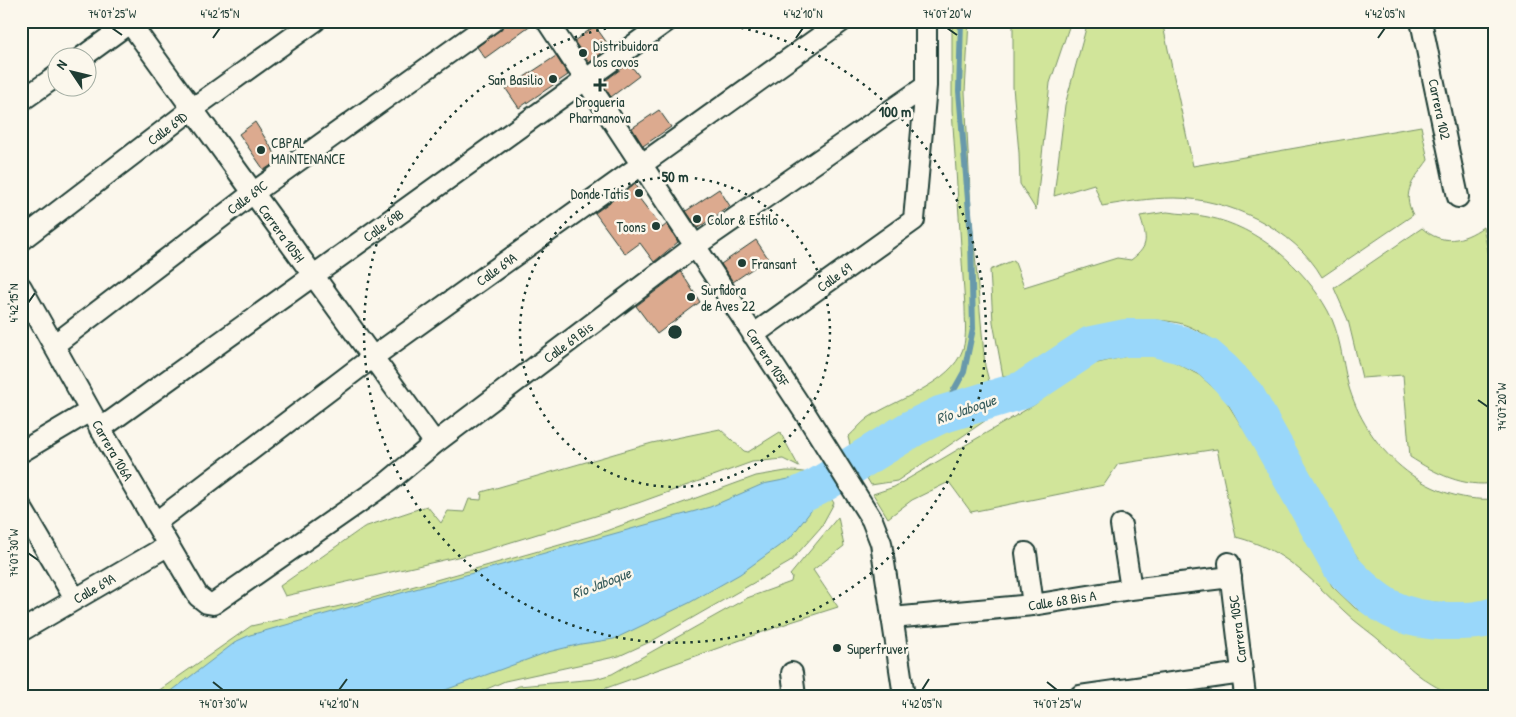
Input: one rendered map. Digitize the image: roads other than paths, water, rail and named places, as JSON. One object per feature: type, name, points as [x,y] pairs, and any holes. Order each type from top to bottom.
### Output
[{"type":"street","name":"Calle 69D","points":[[21,240],[192,109],[315,21]]},
{"type":"street","name":"Calle 69C","points":[[54,345],[253,192],[493,21]]},
{"type":"street","name":"Carrera 105F","points":[[547,21],[807,416],[872,520],[881,542],[904,696]]},
{"type":"street","name":"Calle 69B","points":[[100,429],[586,81],[666,21]]},
{"type":"street","name":"Calle 69A","points":[[155,523],[373,357],[842,21]]},
{"type":"street","points":[[926,21],[926,86]]},
{"type":"street","name":"Carrera 102","points":[[1421,21],[1458,197]]},
{"type":"street","name":"Carrera 105H","points":[[131,22],[435,443]]},
{"type":"street","points":[[96,48],[131,22]]},
{"type":"street","points":[[21,101],[48,82]]},
{"type":"street","name":"Calle 69","points":[[753,335],[914,220],[926,86]]},
{"type":"street","name":"Calle 69 Bis","points":[[213,604],[388,482],[435,443],[695,246],[926,86]]},
{"type":"street","name":"Carrera 106A","points":[[21,287],[100,429],[198,596],[207,603],[213,604]]},
{"type":"street","points":[[21,452],[90,411]]},
{"type":"street","points":[[21,507],[75,599]]},
{"type":"street","points":[[1121,525],[1131,589]]},
{"type":"street","name":"Calle 69A","points":[[21,631],[168,546]]},
{"type":"street","points":[[1026,552],[1033,605]]},
{"type":"street","name":"Calle 68 Bis A","points":[[892,618],[1033,605],[1230,570]]},
{"type":"street","name":"Carrera 105C","points":[[1230,570],[1245,696]]},
{"type":"street","points":[[792,673],[795,696]]},
{"type":"street","points":[[1080,696],[1242,673]]},
{"type":"water","points":[[799,477],[811,486],[814,507],[790,538],[740,574],[689,603],[614,639],[548,652],[429,696],[165,696],[237,641],[250,635],[710,507],[763,484]]},
{"type":"waterway","points":[[940,415],[964,372],[973,329],[971,236],[959,91],[961,21]]},
{"type":"waterway","name":"Río Jaboque","points":[[766,511],[817,487],[913,428],[940,415],[1023,390],[1091,345],[1125,338],[1155,338],[1182,345],[1207,357],[1246,396],[1342,568],[1366,592],[1391,609],[1418,618],[1435,621],[1464,621],[1480,620],[1495,616]]},
{"type":"place","name":"Distribuidora los covos","points":[[583,53]]},
{"type":"place","name":"San Basilio","points":[[553,79]]},
{"type":"place","name":"Drogueria Pharmanova","points":[[600,85]]},
{"type":"place","name":"CBPAL MAINTENANCE","points":[[261,150]]},
{"type":"place","name":"Donde Tatis","points":[[639,193]]},
{"type":"place","name":"Color & Estilo","points":[[697,219]]},
{"type":"place","name":"Toons","points":[[656,226]]},
{"type":"place","name":"Fransant","points":[[742,263]]},
{"type":"place","name":"Surfidora de Aves 22","points":[[691,297]]},
{"type":"place","name":"Superfruver","points":[[837,648]]}]
